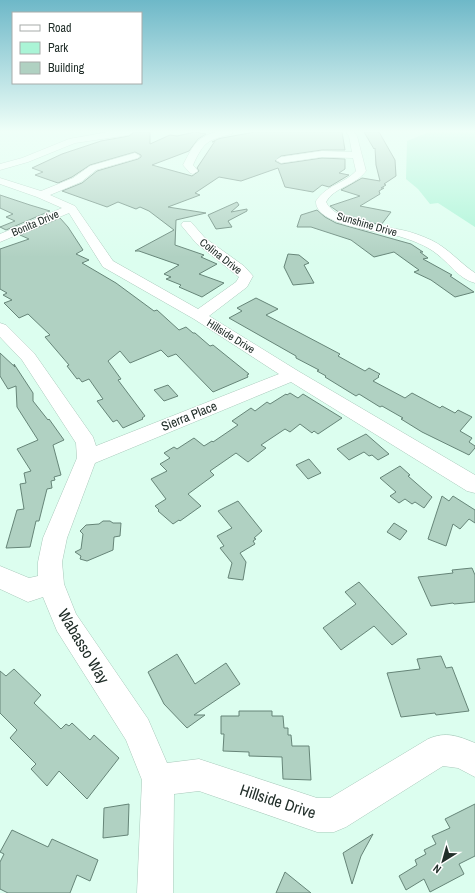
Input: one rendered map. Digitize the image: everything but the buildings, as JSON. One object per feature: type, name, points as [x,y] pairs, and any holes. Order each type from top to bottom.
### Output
[{"type":"street","name":"Bonita Drive","points":[[41,195],[77,180],[85,174]]},
{"type":"street","name":"Sunshine Drive","points":[[360,174],[328,192],[321,202],[324,210],[335,217],[347,221],[423,241],[439,249],[468,275],[475,279]]},
{"type":"street","points":[[0,181],[41,195],[71,208]]},
{"type":"street","name":"Bonita Drive","points":[[0,238],[71,208]]},
{"type":"street","name":"Hillside Drive","points":[[71,208],[108,264],[199,316],[292,375],[475,485]]},
{"type":"street","name":"Colina Drive","points":[[187,225],[193,234],[210,249],[239,268],[246,276],[242,284],[199,316]]},
{"type":"street","points":[[0,328],[28,357],[86,442],[87,458]]},
{"type":"street","name":"Sierra Place","points":[[87,458],[292,375]]},
{"type":"street","name":"Wabasso Way","points":[[87,458],[55,538],[50,562],[51,584],[66,622],[137,730],[158,780],[155,893]]},
{"type":"street","points":[[0,577],[28,590],[51,584]]},
{"type":"street","name":"Hillside Drive","points":[[158,780],[199,775],[317,815],[334,815],[439,750],[449,750],[470,756],[475,761]]},
{"type":"green space","points":[[406,174],[475,174],[475,227],[438,203],[430,204],[418,189],[406,179]]}]
